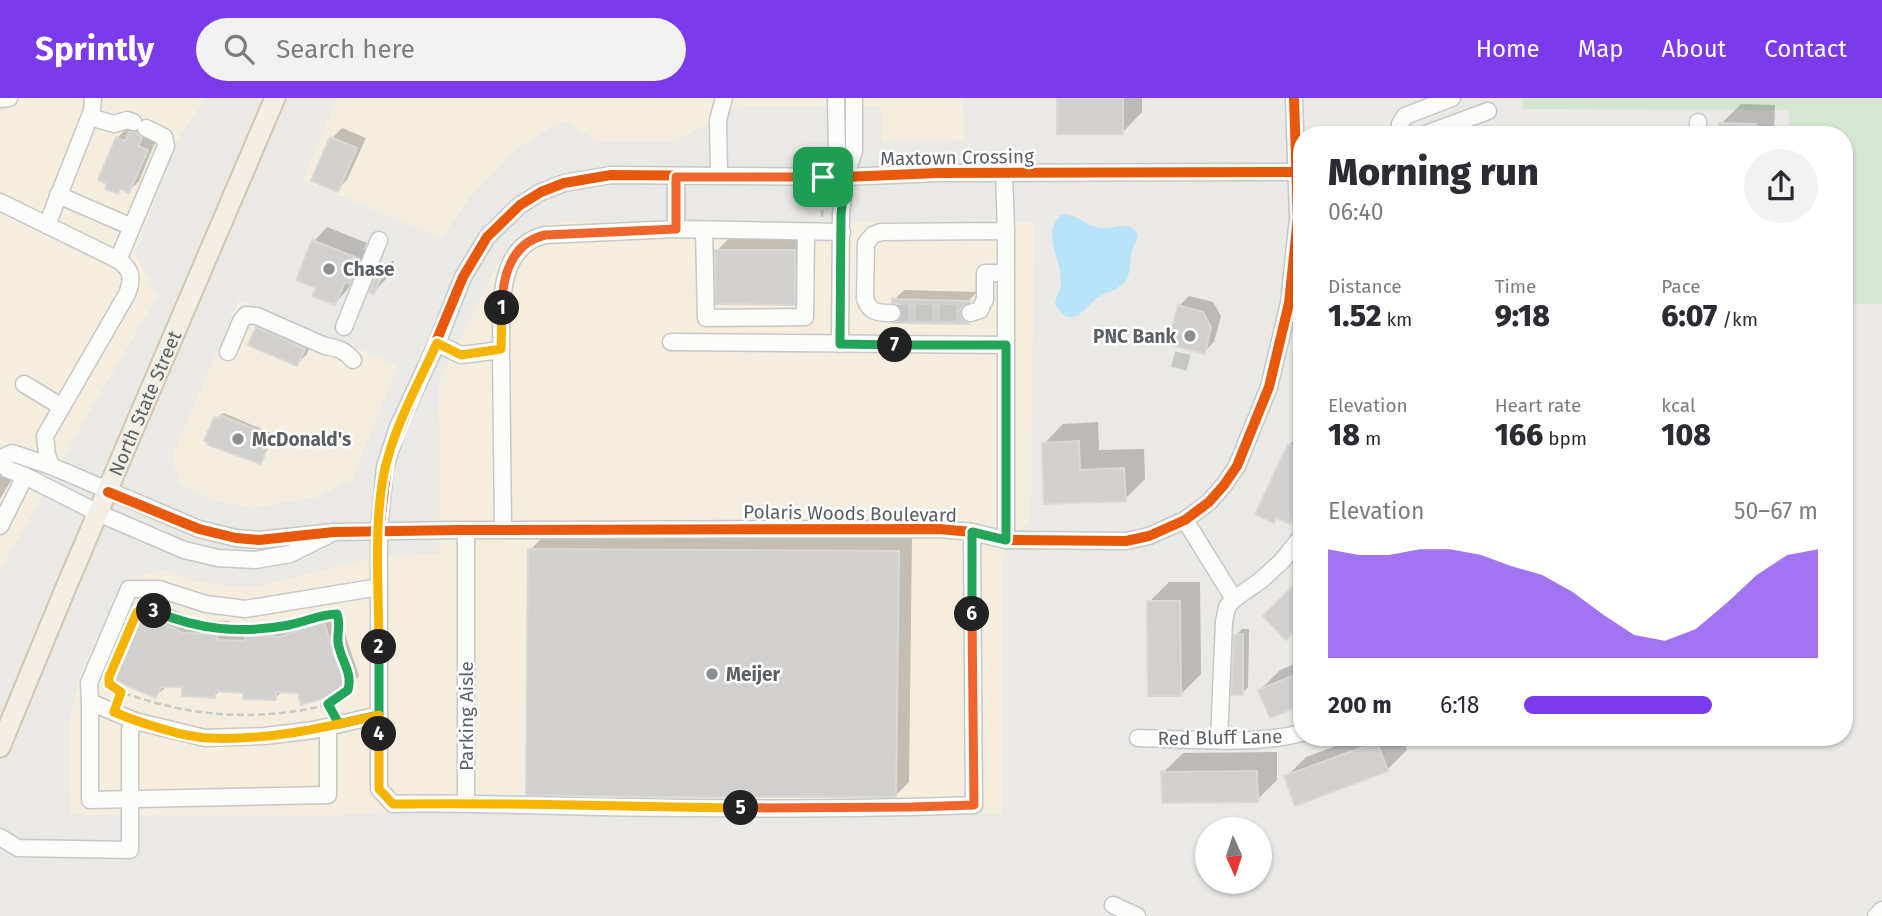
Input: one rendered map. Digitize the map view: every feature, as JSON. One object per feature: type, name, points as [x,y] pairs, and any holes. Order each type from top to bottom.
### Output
[{"type":"main road","name":"North State Street","points":[[0,747],[275,98]]},
{"type":"street","points":[[0,99],[9,98]]},
{"type":"street","points":[[47,225],[90,117],[93,98]]},
{"type":"street","points":[[719,176],[718,120],[724,98]]},
{"type":"street","points":[[836,98],[837,153],[845,177]]},
{"type":"street","points":[[840,344],[841,215],[845,177],[854,150],[854,98]]},
{"type":"street","name":"Polaris Woods Boulevard","points":[[1294,98],[1296,126]]},
{"type":"street","points":[[1401,126],[1405,116],[1452,98]]},
{"type":"street","points":[[1447,126],[1488,111]]},
{"type":"street","points":[[90,117],[114,124],[127,120],[164,137],[166,146],[118,260]]},
{"type":"street","name":"Maxtown Crossing","points":[[379,531],[388,457],[398,427],[437,343],[463,277],[487,237],[520,205],[541,192],[586,178],[611,175],[845,177],[939,173],[1293,172]]},
{"type":"street","points":[[1004,173],[1006,540]]},
{"type":"street","points":[[676,177],[676,229]]},
{"type":"street","points":[[58,195],[132,227]]},
{"type":"street","points":[[0,202],[118,260],[126,265],[131,273],[131,284],[45,436],[51,466]]},
{"type":"street","points":[[503,530],[502,286],[514,257],[530,239],[545,235],[676,229],[842,232]]},
{"type":"street","points":[[705,230],[706,318],[805,317],[806,232]]},
{"type":"street","points":[[892,313],[877,313],[868,308],[864,299],[866,243],[873,235],[881,232],[1006,231]]},
{"type":"street","points":[[344,327],[379,240]]},
{"type":"street","points":[[970,313],[981,310],[985,299],[985,273],[1006,273]]},
{"type":"street","name":"Polaris Woods Boulevard","points":[[334,532],[290,554],[255,560],[218,558],[184,550],[98,513],[7,469],[0,458],[12,453],[51,466],[199,529],[236,538],[259,540],[334,532],[379,531],[939,529],[972,532],[1006,540],[1126,541],[1149,536],[1185,520],[1209,502],[1237,466],[1269,387],[1293,275]]},
{"type":"street","points":[[228,352],[246,315],[257,316],[325,346],[346,352],[360,362]]},
{"type":"street","points":[[797,318],[797,344]]},
{"type":"street","points":[[671,342],[1006,345]]},
{"type":"street","points":[[437,343],[461,355],[501,349]]},
{"type":"street","points":[[24,384],[62,407]]},
{"type":"street","points":[[0,526],[25,476]]},
{"type":"street","points":[[1185,520],[1234,599]]},
{"type":"street","name":"Parking Aisle","points":[[466,530],[466,802]]},
{"type":"street","points":[[379,531],[379,789],[393,804],[466,802],[600,807],[974,805],[972,532]]},
{"type":"street","points":[[1219,740],[1227,607],[1281,562],[1293,547]]},
{"type":"street","points":[[334,726],[328,795],[90,800],[89,683],[128,589],[159,589],[206,604],[245,609],[379,587]]},
{"type":"street","points":[[90,702],[135,721],[205,738],[265,736],[334,726],[379,715]]},
{"type":"street","points":[[0,837],[18,848],[130,850],[130,730],[135,721]]},
{"type":"street","name":"Red Bluff Lane","points":[[1138,738],[1219,740],[1293,735]]},
{"type":"street","points":[[1113,905],[1138,916]]},
{"type":"street","points":[[1876,916],[1882,910]]},
{"type":"path","points":[[822,189],[822,220]]},
{"type":"path","points":[[109,677],[109,684],[121,692],[169,708],[232,716],[307,710],[328,704],[342,696],[348,690],[349,684],[348,668],[338,644],[340,628],[337,614],[269,628],[225,630],[174,620],[144,608],[137,612],[114,666]]},
{"type":"path","points":[[114,712],[121,692]]},
{"type":"path","points":[[328,704],[334,726]]},
{"type":"shaded area","points":[[0,98],[206,98],[175,144],[135,255],[158,296],[0,571]]},
{"type":"shaded area","points":[[337,98],[963,98],[964,140],[882,141],[881,107],[737,107],[676,141],[597,141],[567,122],[554,125],[514,151],[468,200],[442,238],[303,180]]},
{"type":"shaded area","points":[[1034,222],[1031,516],[1002,557],[1002,814],[387,812],[334,816],[71,815],[69,724],[81,673],[120,588],[131,578],[167,570],[193,581],[236,587],[261,586],[364,559],[440,553],[439,382],[499,262],[519,236],[546,224]]},
{"type":"shaded area","points":[[239,300],[398,365],[352,479],[317,497],[252,508],[217,501],[180,485],[172,457]]},
{"type":"green space","points":[[1522,98],[1882,98],[1882,304],[1853,304],[1853,126],[1789,126],[1789,110],[1523,109]]},
{"type":"water","points":[[1062,214],[1100,228],[1129,227],[1138,234],[1125,281],[1072,317],[1067,317],[1055,304],[1061,283],[1052,238],[1056,221]]},
{"type":"building","points":[[1057,98],[1123,98],[1123,134],[1057,134]]},
{"type":"building","points":[[1719,123],[1756,124],[1756,126],[1719,126]]},
{"type":"building","points":[[129,132],[136,132],[142,138],[138,146],[148,150],[129,193],[120,189],[118,194],[105,189],[107,184],[98,180],[116,137],[125,141]]},
{"type":"building","points":[[330,137],[357,148],[338,192],[311,181]]},
{"type":"building","points":[[312,240],[355,257],[352,263],[358,265],[350,284],[345,282],[335,305],[312,296],[316,288],[296,280]]},
{"type":"building","points":[[715,250],[795,250],[795,305],[716,304]]},
{"type":"building","points":[[377,273],[382,275],[374,294],[369,292]]},
{"type":"building","points":[[892,299],[970,301],[963,305],[960,311],[962,320],[970,324],[893,323],[901,319],[902,312],[898,304],[892,303]]},
{"type":"building","name":"PNC Bank","points":[[1178,305],[1203,312],[1211,327],[1205,354],[1168,344]]},
{"type":"building","points":[[256,327],[305,349],[297,366],[248,345]]},
{"type":"building","name":"McDonald's","points":[[220,415],[272,436],[261,464],[208,445],[209,443],[204,441],[214,417],[219,419]]},
{"type":"building","points":[[1079,441],[1080,470],[1124,468],[1126,501],[1044,504],[1042,443]]},
{"type":"building","points":[[1288,444],[1293,446],[1293,518],[1290,524],[1276,518],[1274,523],[1255,514]]},
{"type":"building","name":"Meijer","points":[[528,549],[899,551],[896,797],[526,795]]},
{"type":"building","points":[[1293,586],[1293,633],[1286,640],[1263,616]]},
{"type":"building","points":[[1147,601],[1180,601],[1181,696],[1148,696]]},
{"type":"building","points":[[141,614],[184,633],[218,634],[217,640],[245,641],[245,635],[280,637],[324,622],[346,691],[301,705],[298,693],[276,692],[276,700],[243,699],[243,693],[215,691],[215,698],[182,696],[182,687],[161,687],[156,698],[113,680]]},
{"type":"building","points":[[1243,634],[1243,695],[1231,695],[1234,635]]},
{"type":"building","points":[[1293,676],[1293,709],[1270,718],[1258,690]]},
{"type":"building","points":[[1366,746],[1379,746],[1388,771],[1295,806],[1284,776]]},
{"type":"building","points":[[1257,771],[1258,802],[1162,803],[1161,772]]},
{"type":"tunnel","points":[[892,313],[970,313]]},
{"type":"tunnel","points":[[1173,359],[1193,364]]},
{"type":"cycle path","points":[[1294,98],[1295,126]]},
{"type":"cycle path","points":[[379,531],[388,457],[463,277],[487,237],[520,205],[541,192],[564,183],[611,175],[845,177],[938,173],[1293,172]]},
{"type":"cycle path","points":[[108,492],[199,529],[236,538],[259,540],[334,532],[939,529],[972,532],[1006,540],[1126,541],[1149,536],[1185,520],[1209,502],[1237,466],[1269,387],[1289,303],[1293,265]]},
{"type":"place","name":"Chase","points":[[329,269]]},
{"type":"place","name":"PNC Bank","points":[[1190,336]]},
{"type":"place","name":"McDonald's","points":[[238,439]]},
{"type":"place","name":"Meijer","points":[[712,674]]},
{"type":"route","points":[[823,177],[676,177],[676,229],[545,235],[530,239],[514,257],[502,286],[501,349],[461,355],[437,343],[398,427],[385,467],[379,531],[379,715],[339,724],[328,704],[342,696],[348,690],[349,684],[348,668],[338,644],[340,628],[337,614],[247,631],[206,628],[174,620],[144,608],[137,612],[108,681],[121,692],[114,712],[135,721],[205,738],[265,736],[314,730],[379,715],[379,789],[393,804],[466,802],[600,807],[785,808],[974,805],[972,532],[1006,540],[1006,345],[840,344],[841,215],[845,177],[823,177]]}]
